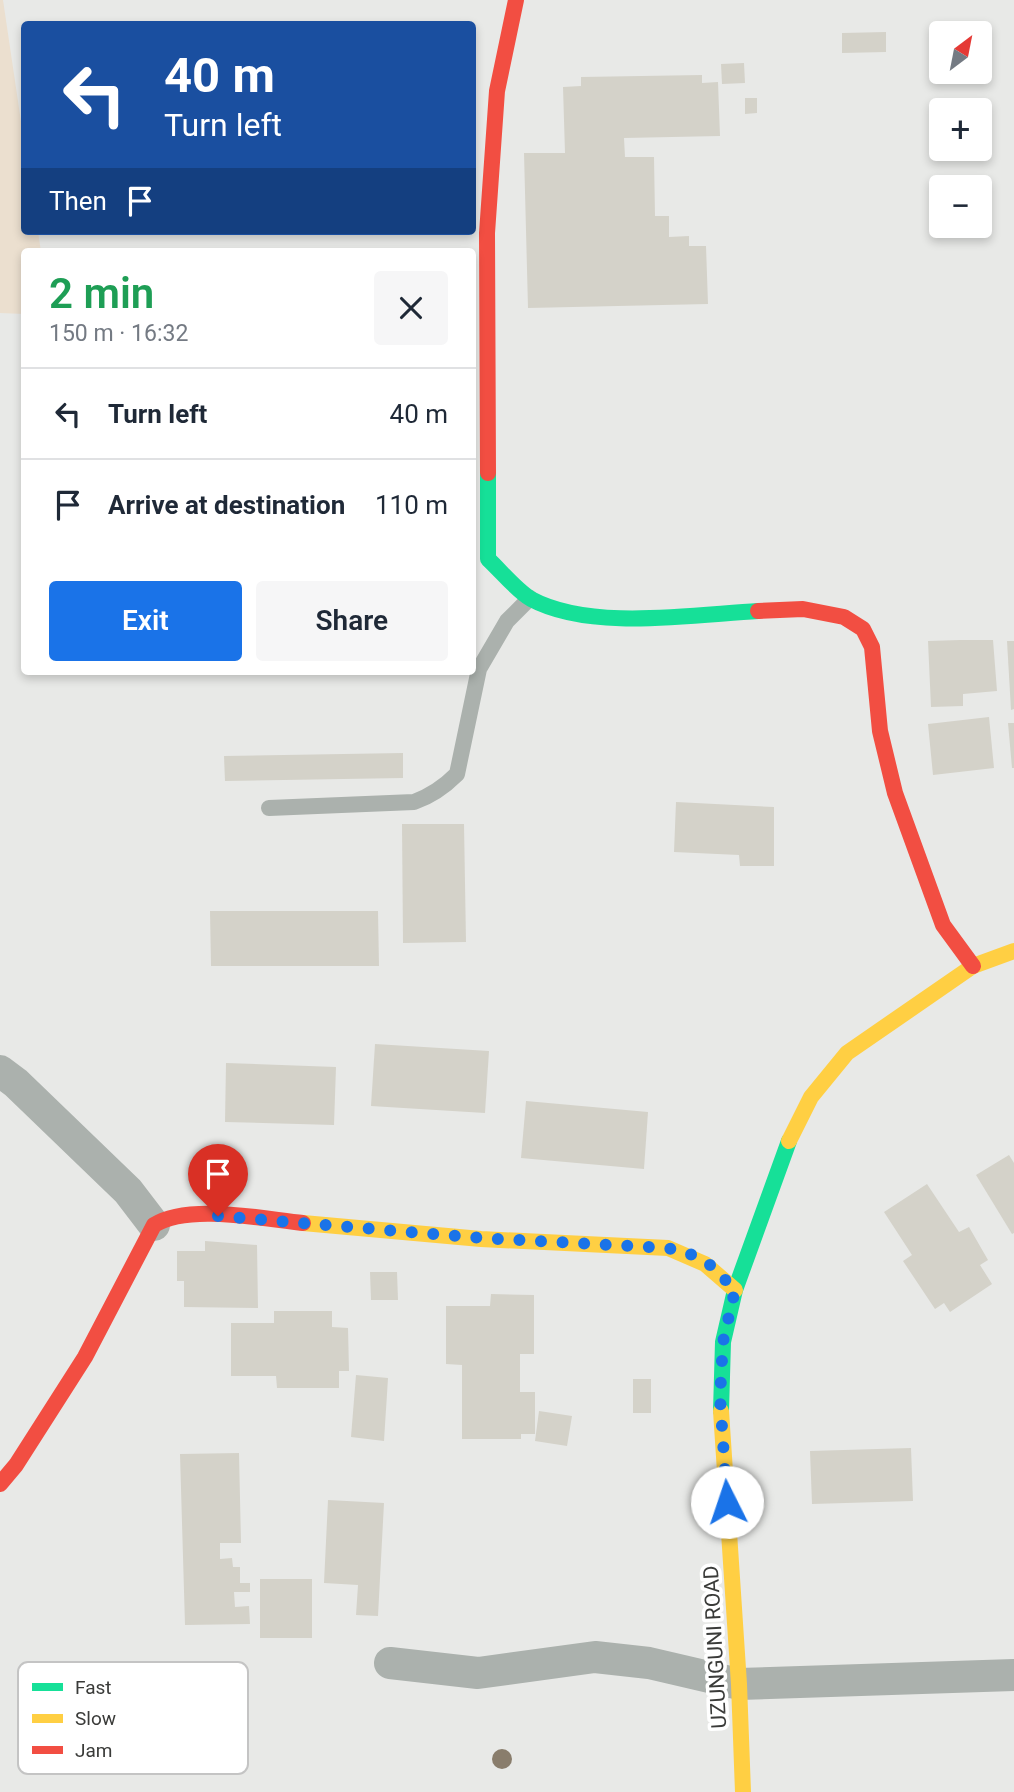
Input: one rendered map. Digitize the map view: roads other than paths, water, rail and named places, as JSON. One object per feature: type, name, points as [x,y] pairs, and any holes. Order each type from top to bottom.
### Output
[{"type":"street","points":[[516,0],[496,91],[487,233],[488,559],[530,598],[568,613],[600,619],[803,609],[844,617],[863,629],[872,647],[880,731],[895,793],[943,925],[973,966]]},
{"type":"street","name":"UZUNGUNI ROAD","points":[[743,1792],[739,1684],[720,1397],[723,1342],[735,1290],[787,1146],[811,1097],[847,1053],[973,966],[1014,951]]},
{"type":"street","points":[[0,1071],[16,1083],[128,1191],[154,1225]]},
{"type":"street","points":[[0,1484],[16,1465],[85,1357],[154,1225],[165,1218],[191,1213],[481,1238],[668,1248],[690,1254],[712,1266],[735,1290]]},
{"type":"street","points":[[390,1663],[478,1673],[595,1657],[649,1663],[739,1684],[1014,1675]]},
{"type":"lane","points":[[269,808],[414,802],[431,796],[447,784],[457,774],[479,669],[508,621],[530,598]]}]
